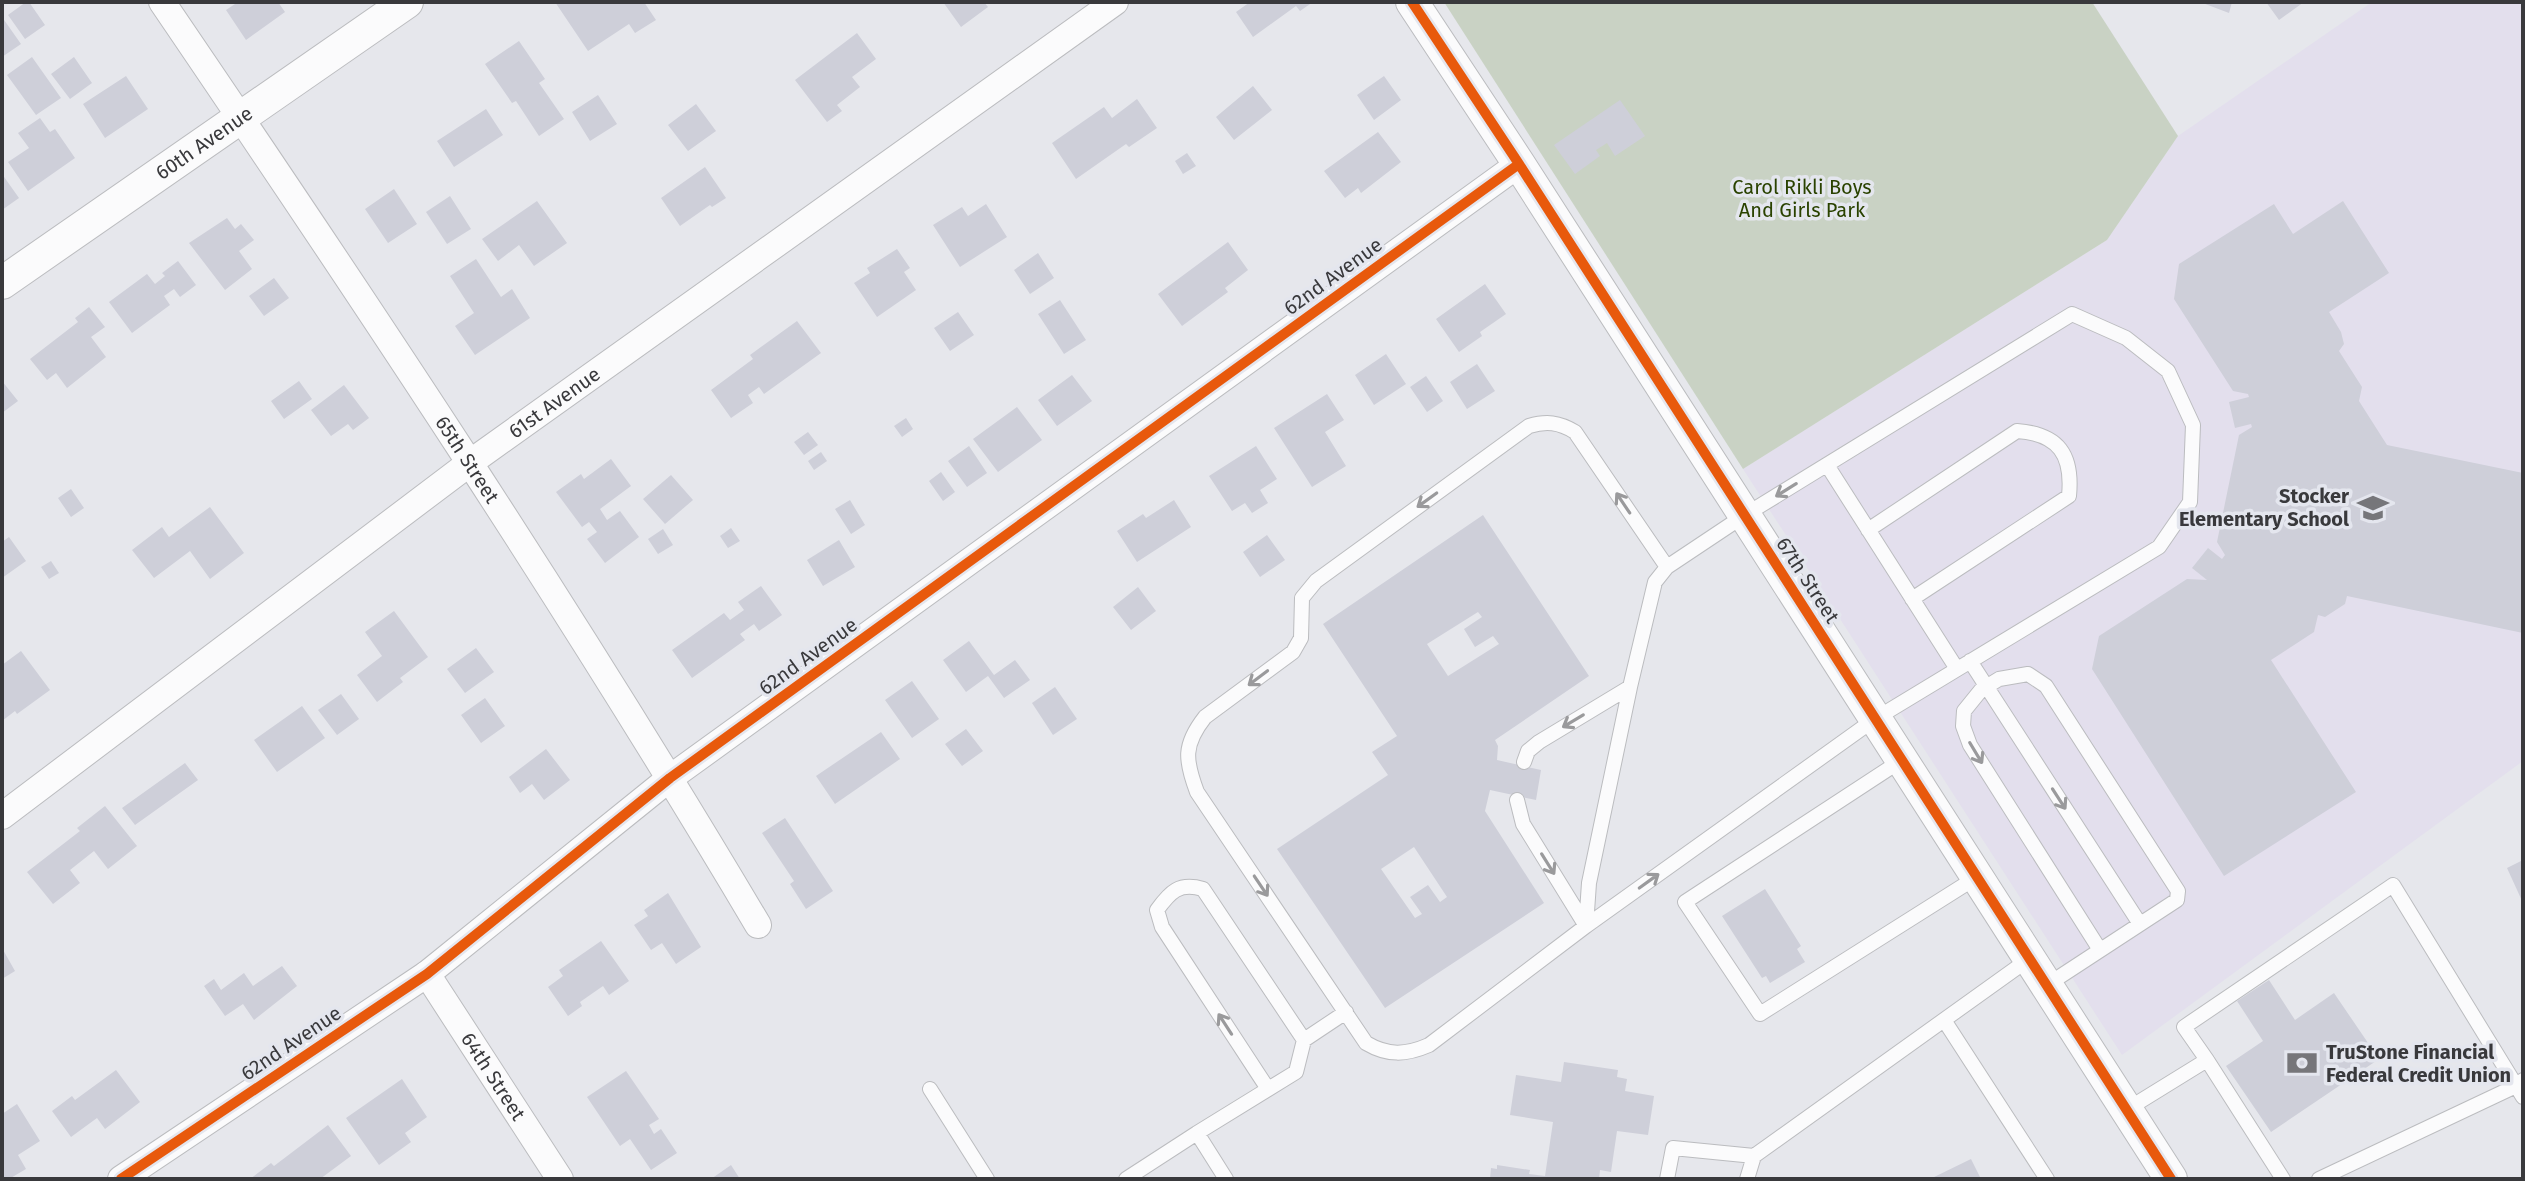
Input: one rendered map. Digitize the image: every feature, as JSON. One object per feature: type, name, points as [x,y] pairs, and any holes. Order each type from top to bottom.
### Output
[{"type":"street","name":"65th Street","points":[[162,2],[471,462],[670,778],[758,925]]},
{"type":"street","name":"60th Avenue","points":[[2,283],[407,2]]},
{"type":"street","name":"61st Avenue","points":[[2,816],[471,462],[1115,2]]},
{"type":"street","name":"67th Street","points":[[1412,2],[2171,1179]]},
{"type":"street","name":"62nd Avenue","points":[[121,1179],[427,974],[670,778],[1519,164]]},
{"type":"street","name":"64th Street","points":[[427,974],[560,1179]]},
{"type":"lane","points":[[1586,926],[1589,883],[1630,687],[1655,582],[1667,567],[1745,515],[2072,314],[2126,338],[2168,371],[2193,425],[2190,502],[2159,547],[1875,719],[1586,926],[1429,1045],[1411,1053],[1389,1053],[1366,1043],[1197,792],[1187,767],[1195,730],[1205,717],[1293,652],[1301,638],[1302,598],[1316,581],[1529,426],[1544,421],[1575,432],[1667,567]]},
{"type":"lane","points":[[1868,530],[2017,431],[2039,433],[2059,447],[2071,472],[2069,496],[1912,599]]},
{"type":"lane","points":[[1827,465],[1912,599],[1963,665],[1986,687],[2140,924]]},
{"type":"lane","points":[[1747,1179],[1754,1156],[1944,1020],[2038,972],[2100,950],[2177,900],[2178,891],[2046,686],[2028,674],[1999,679],[1986,687],[1964,711],[1963,726],[1970,745],[2100,950]]},
{"type":"lane","points":[[1524,762],[1528,751],[1539,742],[1630,687]]},
{"type":"lane","points":[[1902,760],[1685,902],[1760,1014],[1977,877]]},
{"type":"lane","points":[[1517,800],[1523,824],[1586,926]]},
{"type":"lane","points":[[1268,1089],[1162,927],[1157,910],[1170,893],[1190,885],[1203,889],[1304,1040]]},
{"type":"lane","points":[[2283,1179],[2184,1027],[2393,885],[2521,1088],[2319,1179]]},
{"type":"lane","points":[[1126,1179],[1296,1072],[1304,1040],[1346,1012]]},
{"type":"lane","points":[[1944,1020],[2047,1179]]},
{"type":"lane","points":[[2126,1110],[2207,1060]]},
{"type":"lane","points":[[930,1089],[987,1179]]},
{"type":"lane","points":[[1197,1133],[1226,1179]]},
{"type":"lane","points":[[1667,1179],[1673,1148],[1754,1156]]},
{"type":"shaded area","points":[[2372,2],[2523,2],[2523,761],[2122,1055],[1743,469],[2107,240],[2178,136]]},
{"type":"green space","name":"Carol Rikli Boys And Girls Park","points":[[1444,2],[2092,2],[2178,136],[2107,240],[1743,469]]},
{"type":"building","points":[[26,2],[45,25],[25,39],[8,15]]},
{"type":"building","points":[[238,2],[278,2],[285,12],[246,40],[226,10]]},
{"type":"building","points":[[555,2],[644,2],[656,20],[635,33],[629,24],[588,51]]},
{"type":"building","points":[[943,2],[984,2],[988,7],[961,27]]},
{"type":"building","points":[[1250,2],[1313,2],[1300,11],[1296,6],[1253,37],[1236,12]]},
{"type":"building","points":[[2200,2],[2232,2],[2229,13]]},
{"type":"building","points":[[2266,2],[2304,2],[2279,20]]},
{"type":"building","points":[[2,17],[21,44],[2,57]]},
{"type":"building","points":[[857,33],[876,59],[852,77],[860,87],[837,105],[842,111],[827,122],[795,80]]},
{"type":"building","points":[[519,41],[545,79],[539,83],[564,119],[539,136],[516,101],[512,103],[485,64]]},
{"type":"building","points":[[32,57],[61,98],[36,115],[7,75]]},
{"type":"building","points":[[74,57],[92,83],[70,99],[51,74]]},
{"type":"building","points":[[126,76],[148,109],[105,138],[83,104]]},
{"type":"building","points":[[1384,76],[1401,100],[1374,120],[1357,95]]},
{"type":"building","points":[[1253,86],[1272,110],[1234,140],[1216,117]]},
{"type":"building","points":[[598,95],[617,124],[590,141],[572,112]]},
{"type":"building","points":[[1137,99],[1157,128],[1129,147],[1126,144],[1076,179],[1052,143],[1104,107],[1112,118]]},
{"type":"building","points":[[1620,100],[1645,136],[1615,156],[1607,143],[1596,150],[1600,156],[1575,174],[1554,145]]},
{"type":"building","points":[[696,104],[716,131],[688,151],[668,125]]},
{"type":"building","points":[[486,109],[503,135],[454,167],[437,141]]},
{"type":"building","points":[[40,118],[50,132],[55,129],[75,158],[28,191],[8,162],[29,148],[18,133]]},
{"type":"building","points":[[1378,132],[1401,162],[1361,193],[1358,188],[1345,198],[1324,171]]},
{"type":"building","points":[[1187,153],[1196,166],[1183,174],[1175,161]]},
{"type":"building","points":[[705,167],[726,198],[680,226],[661,198]]},
{"type":"building","points":[[2,174],[19,198],[2,210]]},
{"type":"building","points":[[394,189],[417,224],[388,243],[365,209]]},
{"type":"building","points":[[450,196],[471,229],[447,244],[426,212]]},
{"type":"building","points":[[537,201],[567,243],[534,266],[519,245],[498,261],[482,239]]},
{"type":"building","name":"Stocker Elementary School","points":[[2343,201],[2389,273],[2329,312],[2341,332],[2344,344],[2339,351],[2362,387],[2359,401],[2387,445],[2523,473],[2523,633],[2347,596],[2345,604],[2325,617],[2318,615],[2314,632],[2271,660],[2356,792],[2224,876],[2092,669],[2099,636],[2187,579],[2207,580],[2192,568],[2208,548],[2222,559],[2225,555],[2217,542],[2239,435],[2252,427],[2251,424],[2235,428],[2229,402],[2249,397],[2248,394],[2233,391],[2174,299],[2179,264],[2274,204],[2293,234]]},
{"type":"building","points":[[986,204],[1007,237],[960,267],[933,225],[962,207],[968,216]]},
{"type":"building","points":[[227,218],[235,229],[241,224],[254,240],[239,251],[252,269],[225,290],[189,243]]},
{"type":"building","points":[[1228,242],[1248,270],[1225,288],[1228,292],[1182,326],[1158,294]]},
{"type":"building","points":[[897,249],[910,268],[904,272],[916,290],[877,317],[854,283],[870,273],[867,268]]},
{"type":"building","points":[[1038,253],[1054,278],[1030,294],[1014,270]]},
{"type":"building","points":[[476,259],[501,297],[512,289],[530,318],[475,355],[455,326],[474,313],[450,276]]},
{"type":"building","points":[[178,261],[196,285],[180,297],[174,289],[164,296],[170,305],[132,333],[109,302],[147,274],[155,284],[165,276],[162,273]]},
{"type":"building","points":[[274,278],[289,298],[264,316],[249,296]]},
{"type":"building","points":[[1485,284],[1506,314],[1459,352],[1436,319]]},
{"type":"building","points":[[1060,300],[1086,340],[1064,354],[1038,314]]},
{"type":"building","points":[[89,307],[105,327],[91,337],[106,357],[67,388],[56,373],[47,380],[30,359],[78,322],[75,318]]},
{"type":"building","points":[[958,312],[974,335],[950,351],[934,328]]},
{"type":"building","points":[[797,321],[821,353],[764,394],[759,387],[748,395],[753,403],[731,418],[711,390],[753,359],[750,355]]},
{"type":"building","points":[[1386,354],[1406,384],[1374,405],[1355,375]]},
{"type":"building","points":[[1477,364],[1495,391],[1467,409],[1450,382]]},
{"type":"building","points":[[1072,375],[1092,401],[1057,426],[1038,400]]},
{"type":"building","points":[[1426,376],[1443,401],[1427,412],[1410,387]]},
{"type":"building","points":[[2,381],[18,401],[2,413]]},
{"type":"building","points":[[299,381],[312,399],[284,419],[271,401]]},
{"type":"building","points":[[344,385],[369,418],[353,430],[348,424],[331,436],[311,410]]},
{"type":"building","points":[[1327,394],[1344,420],[1325,432],[1346,466],[1312,487],[1274,428]]},
{"type":"building","points":[[1017,407],[1042,440],[998,472],[973,439]]},
{"type":"building","points":[[906,418],[913,429],[902,437],[894,426]]},
{"type":"building","points":[[808,432],[818,445],[804,455],[794,442]]},
{"type":"building","points":[[969,446],[987,473],[967,487],[948,461]]},
{"type":"building","points":[[1256,446],[1277,479],[1260,490],[1268,503],[1252,513],[1245,503],[1232,511],[1209,476]]},
{"type":"building","points":[[821,452],[827,461],[814,470],[808,461]]},
{"type":"building","points":[[611,459],[631,486],[600,509],[607,520],[620,511],[639,537],[605,563],[587,539],[597,532],[589,522],[582,527],[556,492],[581,474],[584,479]]},
{"type":"building","points":[[941,472],[955,492],[943,501],[929,481]]},
{"type":"building","points":[[671,475],[693,500],[665,524],[643,499]]},
{"type":"building","points":[[71,489],[84,508],[71,517],[58,498]]},
{"type":"building","points":[[850,500],[865,525],[851,534],[835,509]]},
{"type":"building","points":[[1174,500],[1191,527],[1137,562],[1117,531],[1143,514],[1146,518]]},
{"type":"building","points":[[210,507],[244,553],[210,579],[190,551],[154,578],[132,550],[162,527],[169,537]]},
{"type":"building","points":[[1483,515],[1589,676],[1495,740],[1497,760],[1541,770],[1536,800],[1490,790],[1485,811],[1544,903],[1385,1008],[1277,849],[1388,775],[1372,752],[1397,736],[1323,624]],"holes":[[[1478,612],[1482,617],[1464,629],[1475,647],[1493,636],[1499,644],[1448,676],[1427,644]],[[1414,847],[1447,897],[1440,902],[1428,885],[1410,897],[1422,914],[1415,918],[1381,869]]]},
{"type":"building","points":[[731,528],[740,541],[728,548],[720,536]]},
{"type":"building","points":[[663,529],[673,545],[658,554],[648,539]]},
{"type":"building","points":[[1267,535],[1285,560],[1260,577],[1243,552]]},
{"type":"building","points":[[9,537],[26,561],[2,578],[2,542]]},
{"type":"building","points":[[839,540],[855,567],[823,586],[807,560]]},
{"type":"building","points":[[51,561],[59,573],[49,579],[41,567]]},
{"type":"building","points":[[761,586],[782,615],[759,631],[754,624],[740,634],[745,640],[692,678],[672,650],[724,613],[730,620],[744,610],[738,602]]},
{"type":"building","points":[[1138,587],[1156,611],[1131,630],[1113,607]]},
{"type":"building","points":[[394,611],[428,657],[400,678],[403,682],[377,702],[357,675],[382,656],[365,632]]},
{"type":"building","points":[[969,641],[994,675],[1015,660],[1030,680],[1004,698],[988,676],[966,692],[943,660]]},
{"type":"building","points":[[476,648],[494,672],[465,693],[447,669]]},
{"type":"building","points":[[21,651],[50,690],[2,721],[2,665]]},
{"type":"building","points":[[912,681],[939,719],[912,738],[885,700]]},
{"type":"building","points":[[1055,687],[1077,719],[1053,735],[1032,703]]},
{"type":"building","points":[[341,694],[359,719],[337,735],[318,710]]},
{"type":"building","points":[[485,698],[505,726],[481,743],[461,715]]},
{"type":"building","points":[[302,706],[325,738],[277,772],[254,740]]},
{"type":"building","points":[[966,729],[983,751],[962,766],[945,744]]},
{"type":"building","points":[[881,732],[900,759],[835,804],[816,776]]},
{"type":"building","points":[[546,749],[570,780],[544,800],[532,784],[520,793],[509,777]]},
{"type":"building","points":[[185,763],[198,780],[135,825],[122,808]]},
{"type":"building","points":[[105,806],[137,846],[108,869],[94,851],[70,870],[80,883],[53,904],[27,872],[80,831],[77,828]]},
{"type":"building","points":[[785,818],[833,891],[806,909],[790,884],[794,881],[762,833]]},
{"type":"building","points":[[2523,860],[2523,903],[2507,868]]},
{"type":"building","points":[[1765,889],[1801,946],[1797,949],[1805,962],[1770,983],[1766,976],[1762,978],[1722,916]]},
{"type":"building","points":[[668,893],[701,947],[676,964],[662,943],[651,950],[634,925],[648,916],[644,910]]},
{"type":"building","points":[[601,941],[629,981],[609,995],[603,986],[580,1002],[582,1006],[568,1016],[548,987],[563,976],[559,970]]},
{"type":"building","points":[[2,948],[15,971],[2,979]]},
{"type":"building","points":[[282,966],[297,986],[254,1020],[243,1004],[225,1016],[204,986],[214,979],[221,990],[244,973],[253,986]]},
{"type":"building","name":"TruStone Financial Federal Credit Union","points":[[2269,980],[2295,1020],[2334,993],[2379,1059],[2271,1132],[2226,1066],[2263,1041],[2237,1001]]},
{"type":"building","points":[[1564,1062],[1618,1070],[1617,1077],[1627,1079],[1625,1091],[1654,1096],[1648,1135],[1617,1131],[1611,1172],[1600,1170],[1599,1179],[1490,1179],[1491,1168],[1497,1169],[1497,1165],[1530,1170],[1529,1174],[1545,1176],[1553,1122],[1510,1115],[1516,1075],[1561,1082]]},
{"type":"building","points":[[116,1070],[140,1102],[105,1129],[97,1118],[71,1137],[52,1111],[72,1096],[75,1100]]},
{"type":"building","points":[[626,1071],[659,1119],[649,1125],[654,1134],[661,1129],[677,1153],[651,1170],[630,1139],[620,1146],[587,1097]]},
{"type":"building","points":[[402,1079],[427,1117],[405,1133],[411,1142],[379,1165],[346,1118]]},
{"type":"building","points":[[17,1104],[40,1141],[18,1155],[26,1169],[9,1179],[2,1179],[2,1114]]},
{"type":"building","points":[[328,1125],[351,1156],[320,1179],[250,1179],[271,1163],[274,1166]]},
{"type":"building","points":[[1971,1159],[1981,1179],[1930,1179]]},
{"type":"building","points":[[731,1165],[740,1179],[711,1179]]},
{"type":"cycle path","points":[[1412,2],[2171,1179]]},
{"type":"cycle path","points":[[121,1179],[427,974],[670,778],[1519,164]]},
{"type":"place","name":"Stocker Elementary School","points":[[2373,508]]},
{"type":"place","name":"TruStone Financial Federal Credit Union","points":[[2302,1063]]}]
